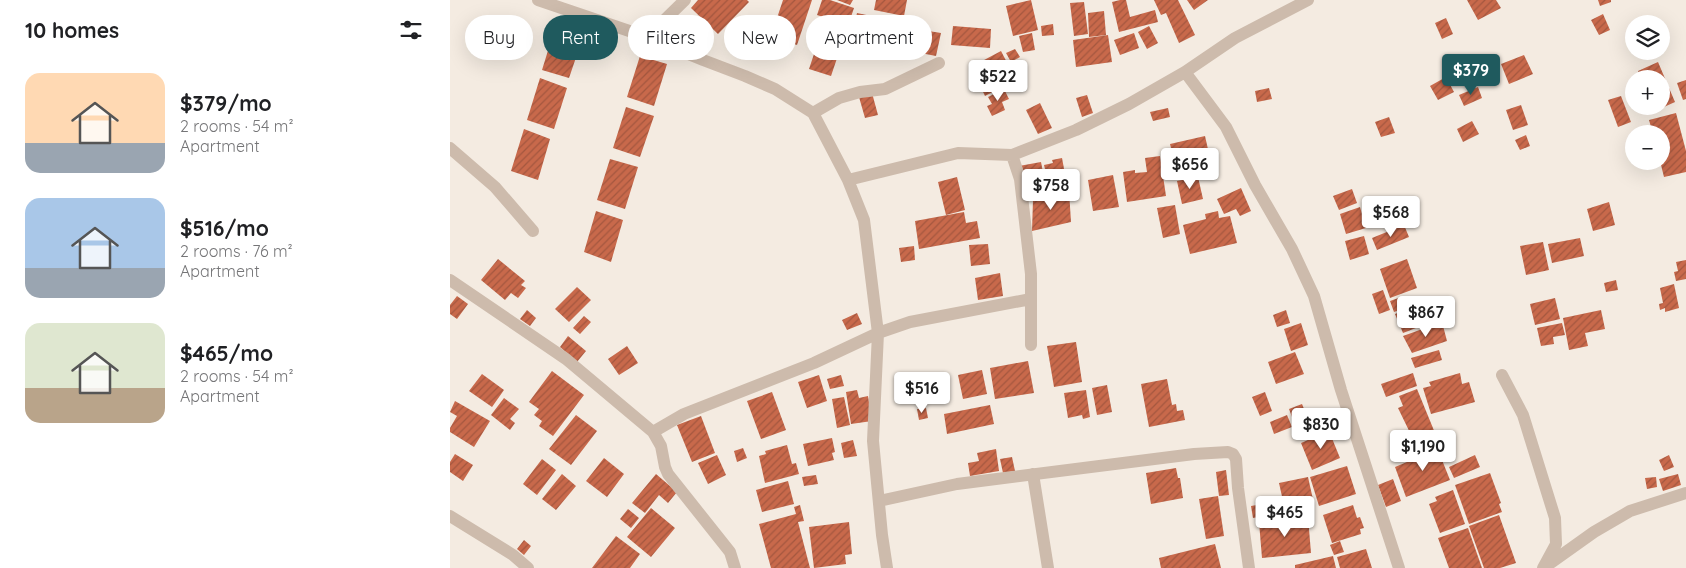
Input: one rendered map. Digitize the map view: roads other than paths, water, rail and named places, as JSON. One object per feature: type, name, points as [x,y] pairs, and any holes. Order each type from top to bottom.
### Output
[{"type":"street","points":[[538,0],[628,31]]},
{"type":"street","points":[[670,15],[685,0]]},
{"type":"street","points":[[848,180],[958,153],[1012,155],[1054,140],[1102,118],[1185,72],[1235,38],[1308,0]]},
{"type":"street","points":[[704,60],[775,89],[812,113],[848,180],[864,220],[878,333],[873,441],[887,568]]},
{"type":"street","points":[[812,113],[839,98],[860,92],[885,89],[939,63]]},
{"type":"street","points":[[1185,72],[1226,127],[1255,185],[1292,249],[1314,296],[1341,390],[1399,568]]},
{"type":"street","points":[[450,148],[495,187],[533,231]]},
{"type":"street","points":[[1012,155],[1020,179],[1031,274],[1031,345]]},
{"type":"street","points":[[450,280],[566,359],[653,432],[661,446],[668,474],[730,552],[736,568]]},
{"type":"street","points":[[653,432],[684,414],[814,363],[878,333],[910,322],[1031,299]]},
{"type":"street","points":[[1502,375],[1523,415],[1555,518],[1556,544],[1543,568]]},
{"type":"street","points":[[879,502],[957,484],[1194,454],[1228,452],[1233,454],[1236,459],[1249,568]]},
{"type":"street","points":[[1033,474],[1048,568]]},
{"type":"street","points":[[1543,568],[1594,532],[1630,511],[1686,493]]},
{"type":"street","points":[[450,516],[513,555],[528,568]]}]
